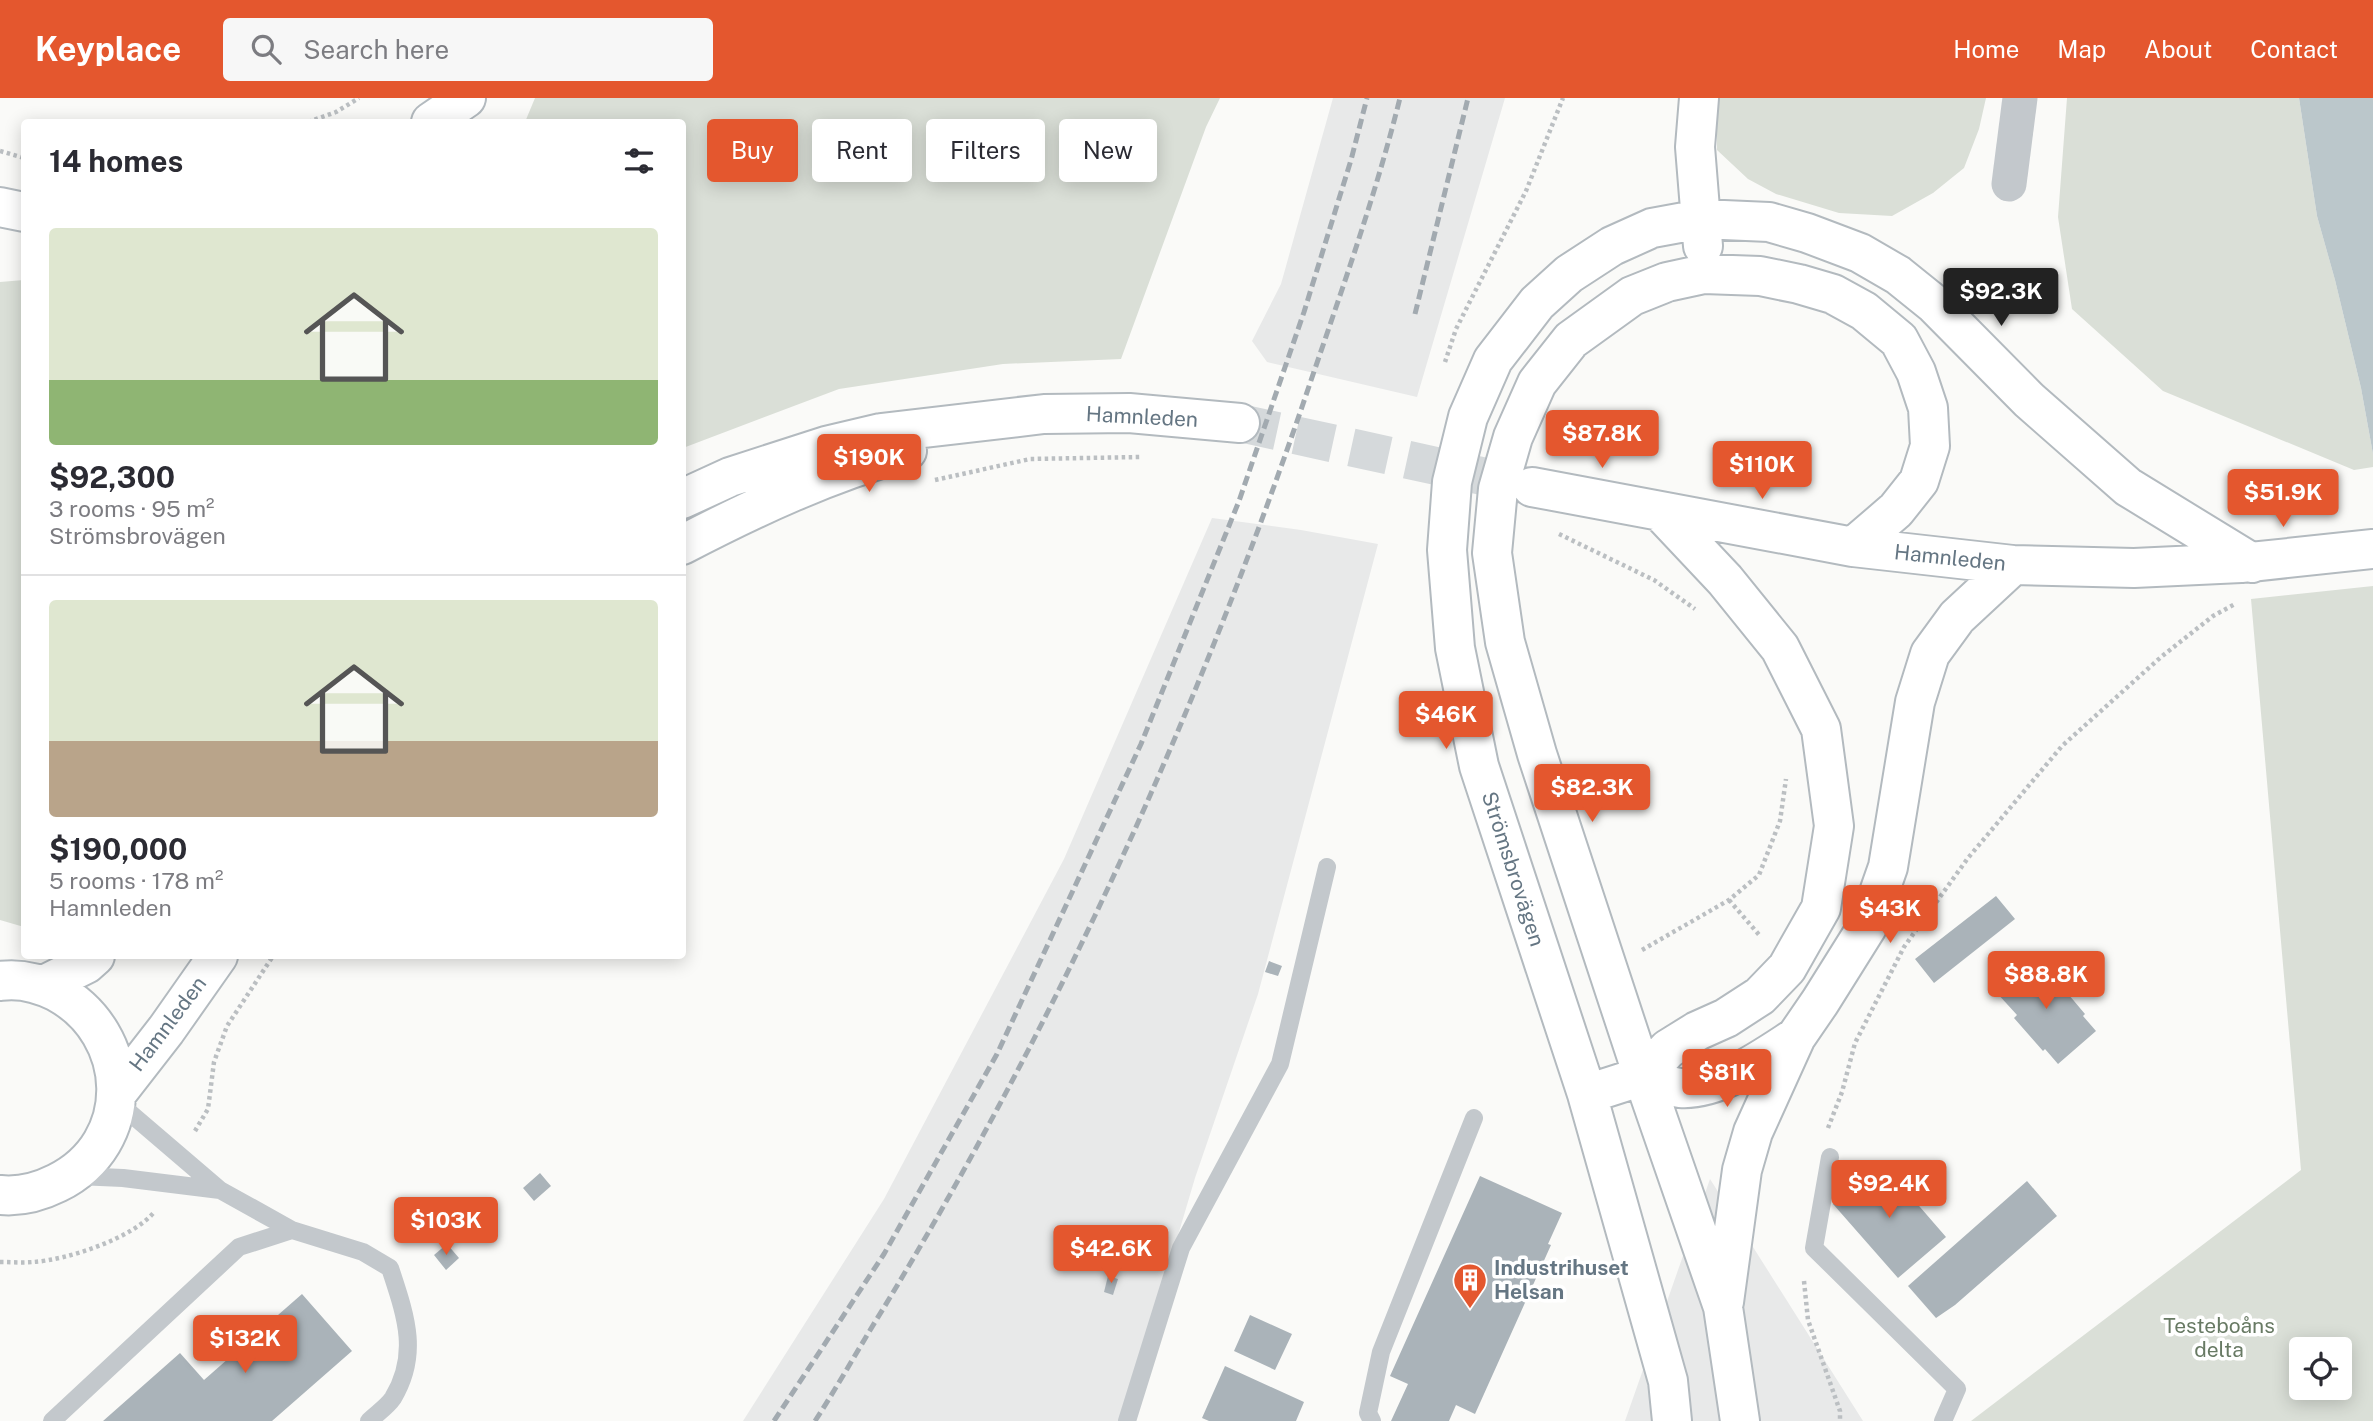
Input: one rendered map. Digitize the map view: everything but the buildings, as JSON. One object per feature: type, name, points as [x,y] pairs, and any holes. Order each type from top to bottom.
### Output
[{"type":"main road","points":[[435,119],[466,98]]},
{"type":"main road","points":[[1699,98],[1695,146],[1704,274]]},
{"type":"main road","points":[[0,207],[21,211]]},
{"type":"main road","name":"Strömsbrovägen","points":[[1672,1421],[1668,1381],[1587,1094],[1479,766],[1455,648],[1447,550],[1452,482],[1468,417],[1493,360],[1536,303],[1569,274],[1612,246],[1652,228],[1701,219],[1769,222],[1860,253],[1898,275],[1934,304],[2029,400],[2128,487],[2252,563]]},
{"type":"main road","points":[[0,226],[21,224]]},
{"type":"main road","points":[[1740,1421],[1723,1307],[1643,1076],[1526,716],[1505,642],[1492,553],[1498,489],[1513,437],[1536,383],[1571,340],[1632,296],[1667,282],[1704,274],[1760,276],[1833,294],[1864,311],[1899,340],[1916,372],[1928,408],[1930,446],[1919,481],[1896,510],[1853,547]]},
{"type":"main road","name":"Hamnleden","points":[[686,497],[730,477],[826,446],[881,433],[1044,414],[1129,413],[1240,423]]},
{"type":"main road","name":"Hamnleden","points":[[686,543],[744,513],[833,474],[888,456],[1044,414]]},
{"type":"main road","name":"Hamnleden","points":[[1532,488],[1853,547],[2013,565],[2134,568],[2252,563],[2373,550]]},
{"type":"main road","points":[[1587,1094],[1643,1076],[1668,1049],[1760,996],[1787,968],[1821,908],[1834,826],[1821,729],[1780,648],[1725,580],[1661,512]]},
{"type":"main road","points":[[1723,1307],[1742,1170],[1753,1132],[1796,1037],[1867,927],[1888,867],[1914,702],[1930,654],[1956,617],[2013,565]]},
{"type":"main road","points":[[13,980],[86,964],[92,959]]},
{"type":"main road","name":"Hamnleden","points":[[116,1097],[216,959]]},
{"type":"main road","points":[[0,1195],[14,1196],[44,1190],[72,1176],[93,1156],[108,1130],[116,1097],[113,1059],[98,1027],[74,1002],[13,980]]},
{"type":"main road","points":[[1643,1076],[1680,1088],[1708,1084],[1748,1068],[1796,1037]]},
{"type":"street","points":[[2009,184],[2020,98]]},
{"type":"lane","points":[[1127,1421],[1181,1248],[1280,1065],[1327,867]]},
{"type":"lane","points":[[116,1097],[220,1190],[292,1230],[363,1252],[390,1268],[404,1311],[410,1354],[392,1399],[369,1421]]},
{"type":"lane","points":[[1372,1421],[1368,1413],[1381,1352],[1474,1118]]},
{"type":"lane","points":[[1830,1157],[1814,1248],[1957,1389],[1943,1421]]},
{"type":"lane","points":[[72,1176],[123,1178],[220,1190]]},
{"type":"lane","points":[[52,1421],[239,1247],[292,1230]]},
{"type":"path","points":[[317,119],[337,112],[359,98]]},
{"type":"path","points":[[0,151],[21,157]]},
{"type":"path","points":[[929,481],[1030,459],[1152,457]]},
{"type":"path","points":[[1557,533],[1654,580],[1700,612]]},
{"type":"path","points":[[1855,1043],[1905,947],[1969,858],[2062,746],[2161,657],[2213,616],[2237,602]]},
{"type":"path","points":[[1647,948],[1729,900],[1759,874],[1780,821],[1787,774]]},
{"type":"shaded area","points":[[1333,98],[1505,98],[1417,397],[1267,362],[1252,341],[1281,284]]},
{"type":"shaded area","points":[[2299,98],[2373,98],[2373,454],[2361,388],[2317,216]]},
{"type":"shaded area","points":[[1212,518],[1378,544],[1258,994],[1195,1178],[1123,1421],[743,1421],[884,1199],[1064,859]]},
{"type":"shaded area","points":[[1710,1179],[1863,1421],[1625,1421]]},
{"type":"green space","points":[[535,98],[1220,98],[1206,127],[1121,359],[1003,364],[839,389],[686,447],[686,119],[526,119]]},
{"type":"green space","points":[[1717,98],[1986,98],[1979,129],[1964,168],[1933,193],[1892,216],[1839,213],[1776,194],[1748,179],[1717,150]]},
{"type":"green space","points":[[2067,98],[2299,98],[2317,216],[2361,388],[2373,467],[2354,470],[2163,391],[2072,309],[2058,217]]},
{"type":"green space","points":[[21,280],[21,926],[0,920],[0,282]]},
{"type":"green space","name":"Testeboåns delta","points":[[2373,586],[2373,1421],[1971,1421],[2301,1170],[2251,599]]},
{"type":"tunnel","points":[[1240,423],[1532,487]]},
{"type":"railway","points":[[774,1421],[884,1254],[997,1054],[1141,744],[1239,501],[1304,312],[1351,160],[1367,98]]},
{"type":"railway","points":[[815,1421],[946,1201],[1006,1092],[1117,868],[1168,754],[1261,522],[1303,404],[1367,214],[1400,98]]},
{"type":"railway","points":[[1415,314],[1468,98]]},
{"type":"place","name":"Industrihuset Helsan","points":[[1470,1310]]}]
